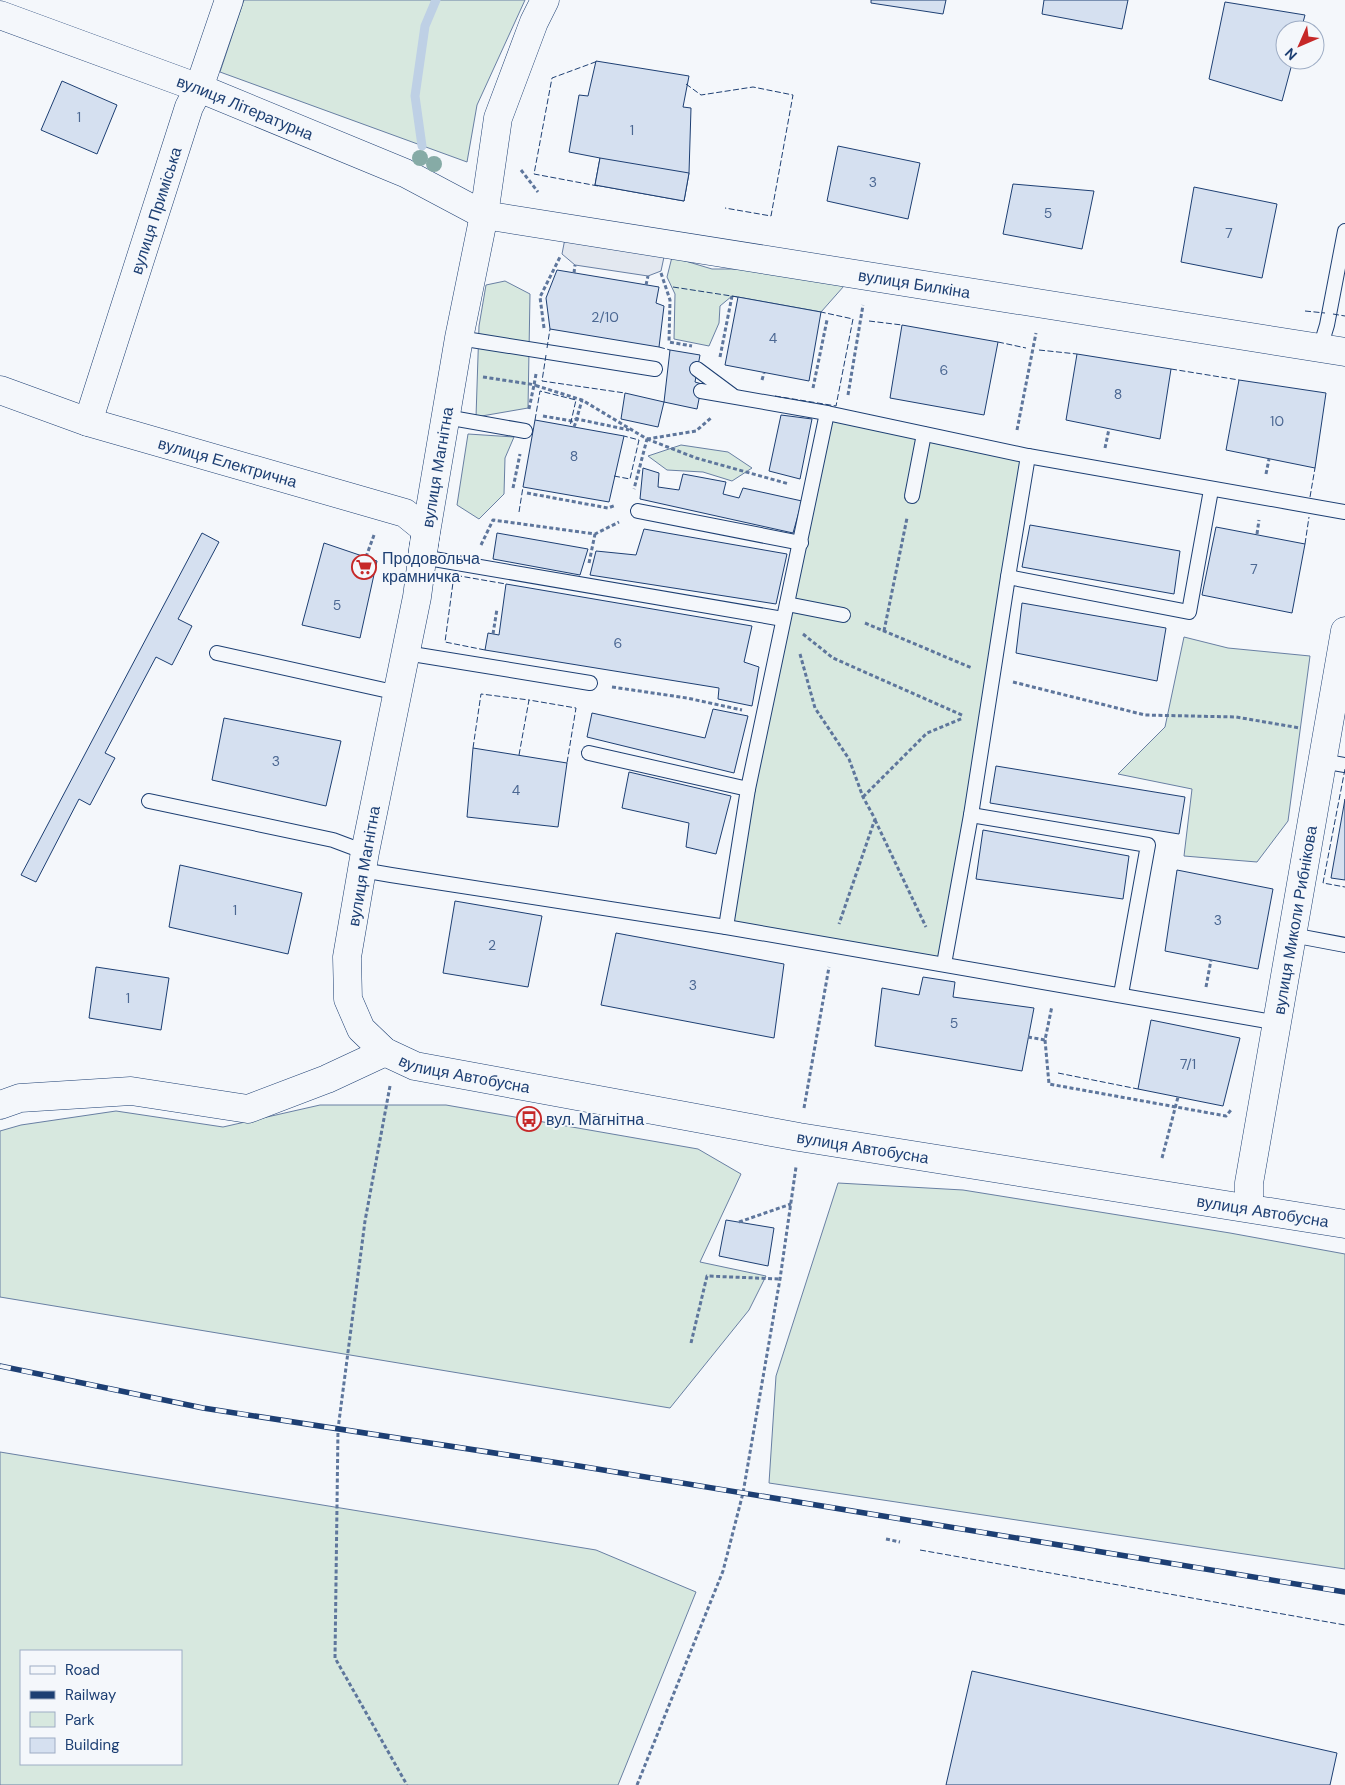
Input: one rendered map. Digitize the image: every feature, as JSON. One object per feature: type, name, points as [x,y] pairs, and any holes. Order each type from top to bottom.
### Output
[{"type":"street","name":"вулиця Приміська","points":[[88,422],[189,107],[199,88],[229,0]]},
{"type":"street","name":"вулиця Магнітна","points":[[361,1028],[348,1000],[347,957],[364,861],[406,653],[459,338],[484,215],[498,118],[534,22],[545,0]]},
{"type":"street","name":"вулиця Літературна","points":[[0,15],[199,88],[405,173],[484,215]]},
{"type":"street","name":"вулиця Билкіна","points":[[484,215],[1333,350]]},
{"type":"street","name":"вулиця Електрична","points":[[0,390],[88,422],[405,513],[426,530]]},
{"type":"street","name":"вулиця Миколи Рибнікова","points":[[1249,1208],[1249,1183],[1279,1023],[1292,935],[1333,763],[1327,732],[1345,632]]},
{"type":"street","name":"вулиця Автобусна","points":[[361,1028],[388,1064]]},
{"type":"street","name":"вулиця Автобусна","points":[[0,1105],[20,1098],[131,1091],[248,1109],[327,1079],[388,1064],[415,1066],[799,1137],[1345,1224]]},
{"type":"lane","points":[[1333,350],[1327,325],[1345,231]]},
{"type":"lane","points":[[459,338],[655,369]]},
{"type":"lane","points":[[697,369],[734,397]]},
{"type":"lane","points":[[701,391],[827,412],[1012,453],[1211,490],[1345,512]]},
{"type":"lane","points":[[726,927],[748,789],[827,412]]},
{"type":"lane","points":[[446,417],[525,431]]},
{"type":"lane","points":[[912,496],[924,434]]},
{"type":"lane","points":[[944,964],[971,814],[1028,456]]},
{"type":"lane","points":[[1008,577],[1189,612],[1211,490]]},
{"type":"lane","points":[[638,511],[800,543]]},
{"type":"lane","points":[[422,557],[584,586],[783,618]]},
{"type":"lane","points":[[786,604],[843,614]]},
{"type":"lane","points":[[217,653],[398,693]]},
{"type":"lane","points":[[406,653],[590,683]]},
{"type":"lane","points":[[589,753],[748,789]]},
{"type":"lane","points":[[149,802],[333,840],[364,861],[726,927],[1202,1008],[1279,1023]]},
{"type":"lane","points":[[971,814],[1148,845],[1120,994]]},
{"type":"lane","points":[[1292,935],[1345,945]]},
{"type":"path","points":[[523,160],[521,170],[537,192],[547,194]]},
{"type":"path","points":[[574,273],[575,265]]},
{"type":"path","points":[[661,271],[670,300],[669,342],[694,347]]},
{"type":"path","points":[[646,285],[648,276]]},
{"type":"path","points":[[719,365],[732,296]]},
{"type":"path","points":[[844,416],[863,304]]},
{"type":"path","points":[[804,388],[813,389],[827,320]]},
{"type":"path","points":[[1012,453],[1037,330]]},
{"type":"path","points":[[711,353],[720,358]]},
{"type":"path","points":[[475,376],[542,386]]},
{"type":"path","points":[[762,381],[771,383]]},
{"type":"path","points":[[646,439],[696,431],[734,397]]},
{"type":"path","points":[[574,427],[582,400],[646,439],[696,458],[810,491]]},
{"type":"path","points":[[540,416],[572,421],[576,419],[632,431]]},
{"type":"path","points":[[513,488],[525,431]]},
{"type":"path","points":[[633,492],[646,439]]},
{"type":"path","points":[[527,493],[608,508],[624,503]]},
{"type":"path","points":[[884,631],[912,496]]},
{"type":"path","points":[[494,520],[595,534]]},
{"type":"path","points":[[366,557],[377,526]]},
{"type":"path","points":[[493,634],[498,609]]},
{"type":"path","points":[[843,614],[993,677],[1144,715],[1236,718],[1327,732]]},
{"type":"path","points":[[783,618],[833,658],[966,717],[927,733],[863,797]]},
{"type":"path","points":[[783,618],[802,658],[815,708],[849,760],[863,797],[944,964]]},
{"type":"path","points":[[590,683],[688,698],[763,715]]},
{"type":"path","points":[[637,1785],[723,1571],[743,1493],[780,1279],[799,1137],[832,945],[874,819]]},
{"type":"path","points":[[1202,1008],[1211,960]]},
{"type":"path","points":[[1057,983],[1045,1040],[1049,1084],[1226,1116],[1232,1109]]},
{"type":"path","points":[[1028,1037],[1045,1040]]},
{"type":"path","points":[[388,1064],[338,1429],[335,1658],[407,1785]]},
{"type":"path","points":[[1162,1158],[1178,1097]]},
{"type":"path","points":[[739,1222],[791,1204]]},
{"type":"path","points":[[691,1343],[707,1276],[780,1279]]},
{"type":"path","points":[[886,1539],[900,1542]]},
{"type":"green space","points":[[244,0],[525,0],[477,105],[467,162],[220,72]]},
{"type":"green space","points":[[672,257],[712,269],[754,269],[844,286],[821,312],[732,296],[720,306],[719,323],[709,346],[674,339],[675,294],[667,277]]},
{"type":"green space","points":[[505,281],[530,294],[528,408],[476,417],[479,326],[486,285]]},
{"type":"green space","points":[[827,413],[1028,456],[944,964],[726,927]]},
{"type":"green space","points":[[468,434],[514,437],[505,458],[504,494],[479,519],[457,505]]},
{"type":"green space","points":[[681,445],[728,452],[752,468],[732,481],[703,472],[667,470],[648,456]]},
{"type":"green space","points":[[1184,637],[1228,648],[1310,656],[1288,821],[1257,862],[1184,856],[1192,789],[1118,774],[1165,727]]},
{"type":"green space","points":[[320,1105],[446,1105],[698,1149],[741,1174],[700,1262],[766,1276],[749,1310],[670,1408],[0,1297],[0,1131],[21,1125],[116,1111],[223,1127]]},
{"type":"green space","points":[[838,1183],[963,1190],[1230,1233],[1345,1254],[1345,1569],[769,1483],[776,1376]]},
{"type":"green space","points":[[0,1452],[596,1550],[696,1592],[618,1785],[0,1785]]},
{"type":"shaded area","points":[[567,228],[667,243],[661,271],[648,276],[575,265],[562,254]]},
{"type":"building","points":[[871,0],[946,0],[943,14],[871,3]]},
{"type":"building","points":[[1044,0],[1128,0],[1122,29],[1042,14]]},
{"type":"building","points":[[1225,2],[1305,15],[1304,20],[1275,20],[1275,70],[1290,70],[1282,101],[1209,79]]},
{"type":"building","points":[[596,61],[689,76],[683,107],[691,108],[689,173],[684,201],[595,185],[600,158],[569,152],[579,95],[588,96]]},
{"type":"building","points":[[62,81],[117,105],[97,154],[41,130]]},
{"type":"building","points":[[838,146],[920,163],[908,219],[827,201]]},
{"type":"building","points":[[600,158],[689,173],[684,201],[595,185]]},
{"type":"building","points":[[1013,184],[1094,191],[1082,249],[1003,234]]},
{"type":"building","points":[[1194,187],[1277,204],[1262,278],[1181,262]]},
{"type":"building","points":[[557,270],[659,287],[656,303],[664,306],[659,347],[550,329],[546,298]]},
{"type":"building","points":[[738,297],[821,312],[809,381],[725,365]]},
{"type":"building","points":[[902,325],[998,342],[984,415],[890,398]]},
{"type":"building","points":[[670,350],[700,355],[695,382],[702,384],[697,409],[664,402]]},
{"type":"building","points":[[1077,354],[1171,369],[1160,439],[1066,420]]},
{"type":"building","points":[[1239,380],[1326,393],[1315,468],[1226,450]]},
{"type":"building","points":[[625,393],[664,402],[658,427],[621,419]]},
{"type":"building","points":[[781,415],[812,419],[800,479],[769,471]]},
{"type":"building","points":[[535,420],[624,436],[609,502],[523,487]]},
{"type":"building","points":[[643,468],[659,473],[658,487],[679,490],[683,474],[726,482],[723,494],[739,498],[743,488],[802,501],[793,533],[640,499]]},
{"type":"building","points":[[1030,525],[1180,551],[1174,594],[1022,567]]},
{"type":"building","points":[[1216,527],[1305,544],[1292,613],[1202,595]]},
{"type":"building","points":[[644,529],[787,554],[776,604],[590,575],[596,551],[636,555]]},
{"type":"building","points":[[202,533],[219,542],[178,619],[192,626],[172,665],[156,657],[105,753],[115,758],[90,805],[79,799],[36,882],[21,875]]},
{"type":"building","points":[[497,533],[588,549],[580,575],[493,559]]},
{"type":"building","points":[[324,543],[377,561],[360,638],[302,625]]},
{"type":"building","points":[[506,584],[752,626],[744,662],[759,667],[752,706],[718,699],[719,688],[485,650],[488,633],[499,635]]},
{"type":"building","points":[[1022,603],[1166,628],[1157,681],[1016,653]]},
{"type":"building","points":[[713,709],[748,716],[734,773],[587,737],[592,713],[705,738]]},
{"type":"building","points":[[224,718],[341,741],[326,806],[212,780]]},
{"type":"building","points":[[473,748],[567,763],[558,827],[467,817]]},
{"type":"building","points":[[996,766],[1185,797],[1179,834],[990,803]]},
{"type":"building","points":[[629,772],[731,796],[716,854],[686,847],[689,823],[622,808]]},
{"type":"building","points":[[1345,799],[1345,880],[1331,878]]},
{"type":"building","points":[[983,830],[1129,856],[1123,899],[976,879]]},
{"type":"building","points":[[180,865],[302,893],[288,954],[169,927]]},
{"type":"building","points":[[1177,870],[1273,889],[1258,969],[1165,951]]},
{"type":"building","points":[[455,901],[542,916],[528,987],[443,973]]},
{"type":"building","points":[[616,933],[784,964],[774,1038],[601,1005]]},
{"type":"building","points":[[96,967],[169,978],[161,1030],[89,1018]]},
{"type":"building","points":[[923,977],[955,982],[953,997],[1034,1008],[1022,1071],[875,1046],[882,988],[919,995]]},
{"type":"building","points":[[1151,1020],[1240,1038],[1223,1106],[1138,1089]]},
{"type":"building","points":[[726,1220],[774,1228],[768,1266],[719,1256]]},
{"type":"building","points":[[972,1671],[1337,1753],[1330,1785],[946,1785]]},
{"type":"waterway","points":[[422,146],[415,96],[425,26],[436,0]]},
{"type":"railway","points":[[0,1366],[203,1408],[579,1466],[1345,1592]]},
{"type":"fence","points":[[598,61],[552,78],[534,174],[598,186]]},
{"type":"fence","points":[[686,84],[701,95],[753,87],[793,95],[771,216],[725,208]]},
{"type":"fence","points":[[673,287],[738,297]]},
{"type":"fence","points":[[1305,311],[1325,313]]},
{"type":"fence","points":[[775,396],[836,406],[853,319],[821,312]]},
{"type":"fence","points":[[1333,314],[1345,316]]},
{"type":"fence","points":[[869,321],[902,325]]},
{"type":"fence","points":[[547,348],[550,329]]},
{"type":"fence","points":[[998,342],[1026,348]]},
{"type":"fence","points":[[659,347],[670,350]]},
{"type":"fence","points":[[1039,350],[1077,354]]},
{"type":"fence","points":[[546,355],[542,381],[625,393]]},
{"type":"fence","points":[[1171,369],[1239,380]]},
{"type":"fence","points":[[535,420],[540,391],[576,400],[570,426]]},
{"type":"fence","points":[[614,476],[630,479],[639,440],[624,436]]},
{"type":"fence","points":[[1310,497],[1315,468]]},
{"type":"fence","points":[[519,512],[523,487]]},
{"type":"fence","points":[[1305,544],[1309,517]]},
{"type":"fence","points":[[485,650],[445,642],[454,575],[506,584]]},
{"type":"fence","points":[[473,748],[481,694],[529,700]]},
{"type":"fence","points":[[519,755],[529,700],[576,708],[567,763]]},
{"type":"fence","points":[[1345,769],[1323,883],[1345,887]]},
{"type":"fence","points":[[1058,1073],[1138,1089]]},
{"type":"fence","points":[[920,1550],[1345,1625]]},
{"type":"place","name":"Продовольча крамничка","points":[[364,567]]},
{"type":"place","name":"вул. Магнітна","points":[[529,1119]]}]
